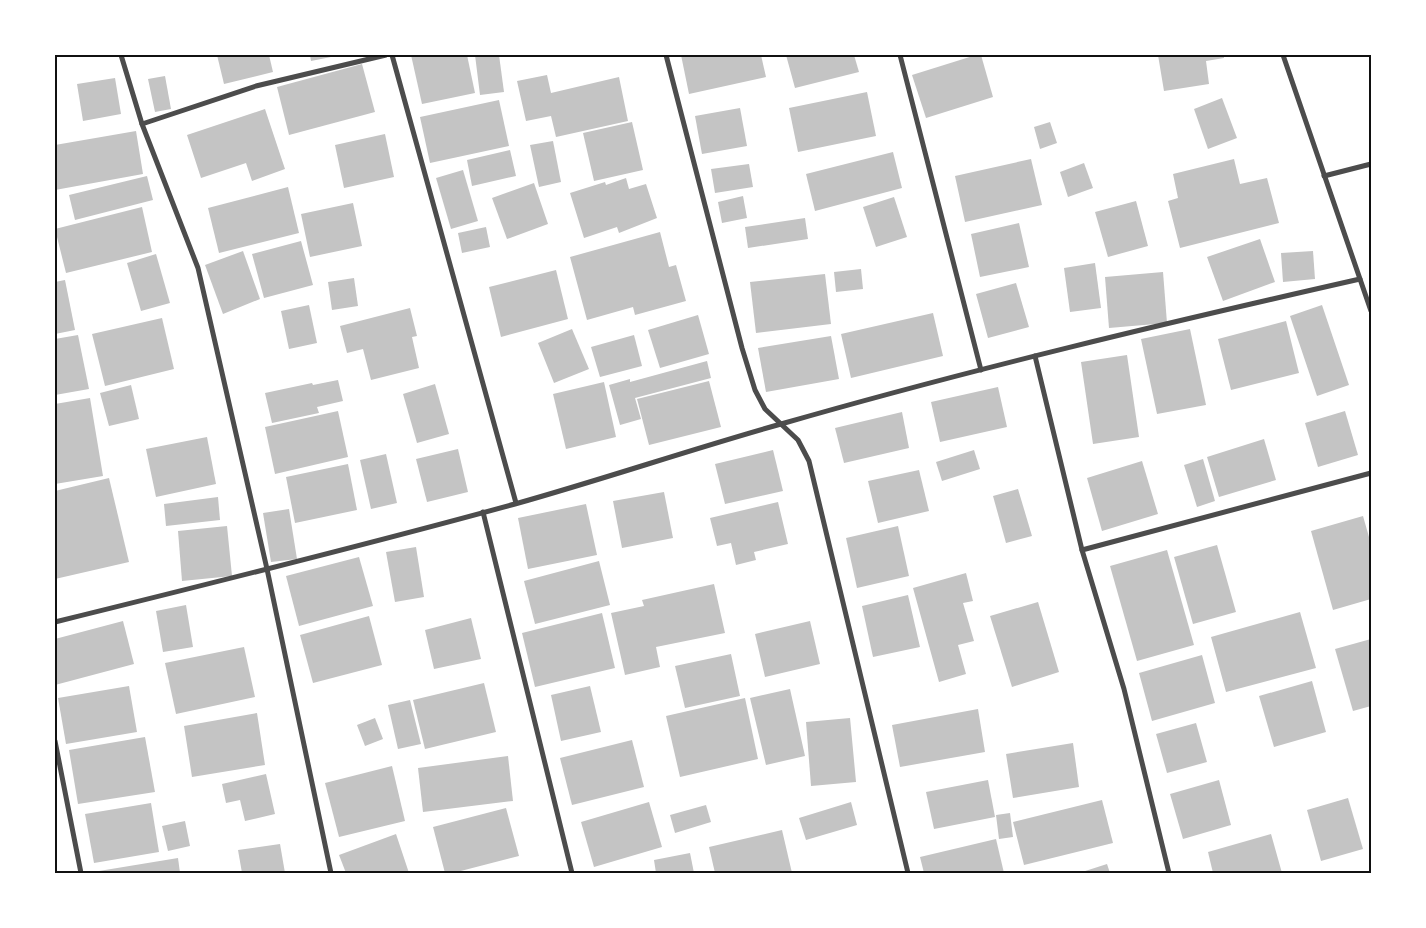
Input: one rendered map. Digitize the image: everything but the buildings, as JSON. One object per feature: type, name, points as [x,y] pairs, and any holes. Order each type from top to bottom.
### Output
[{"type":"street","points":[[121,55],[142,124],[198,268],[267,569],[332,873]]},
{"type":"street","points":[[142,124],[256,86],[386,55]]},
{"type":"street","points":[[392,55],[516,503]]},
{"type":"street","points":[[666,55],[742,348],[755,390],[765,409],[798,440],[809,461],[908,873]]},
{"type":"street","points":[[900,55],[981,370]]},
{"type":"street","points":[[1283,55],[1371,311]]},
{"type":"street","points":[[1324,176],[1371,164]]},
{"type":"street","points":[[55,622],[483,512],[781,424],[981,370],[1153,326],[1360,279]]},
{"type":"street","points":[[1035,356],[1082,550],[1124,689],[1169,873]]},
{"type":"street","points":[[1082,550],[1371,474]]},
{"type":"street","points":[[483,512],[572,873]]},
{"type":"street","points":[[55,741],[81,873]]}]
